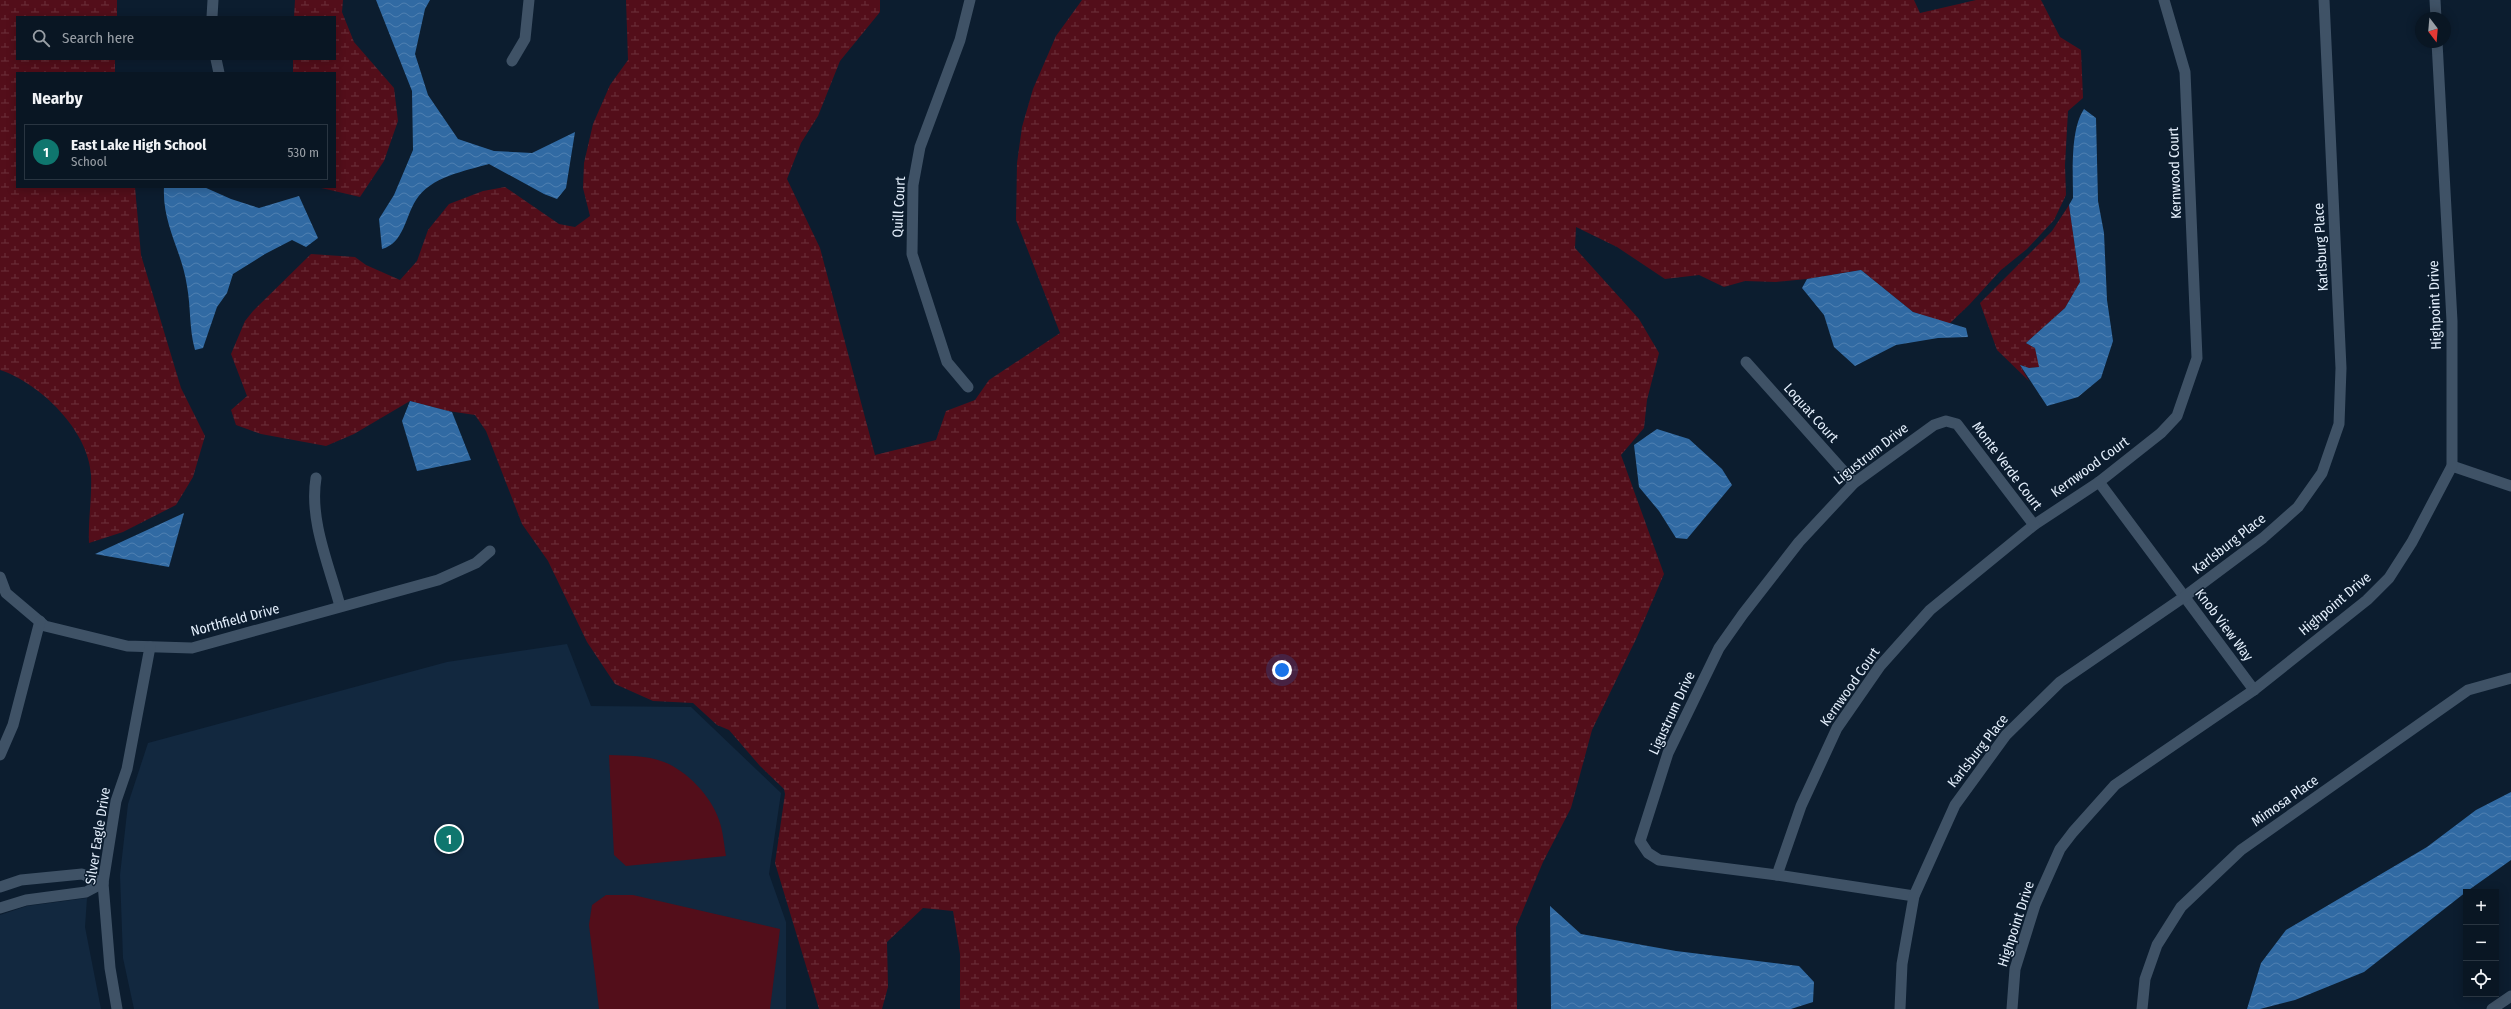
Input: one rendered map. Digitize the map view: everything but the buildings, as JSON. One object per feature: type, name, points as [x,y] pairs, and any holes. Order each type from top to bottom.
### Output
[{"type":"street","points":[[212,16],[213,0]]},
{"type":"street","points":[[512,60],[524,39],[529,0]]},
{"type":"street","name":"Quill Court","points":[[968,387],[947,362],[912,254],[912,246],[913,185],[920,147],[960,40],[970,0]]},
{"type":"street","name":"Kernwood Court","points":[[1777,875],[1802,806],[1837,728],[1880,666],[1930,610],[2034,525],[2099,482],[2161,433],[2177,416],[2197,358],[2185,72],[2164,0]]},
{"type":"street","name":"Karlsburg Place","points":[[1900,1009],[1902,964],[1914,896],[1956,805],[2006,735],[2060,682],[2184,597],[2263,538],[2298,507],[2322,473],[2339,424],[2341,368],[2324,0]]},
{"type":"street","points":[[2435,0],[2436,12]]},
{"type":"street","name":"Highpoint Drive","points":[[2012,1009],[2017,962],[2035,905],[2060,849],[2115,785],[2254,690],[2367,600],[2389,578],[2412,542],[2452,466],[2452,321],[2437,48]]},
{"type":"street","points":[[216,60],[219,72]]},
{"type":"street","name":"Loquat Court","points":[[1746,362],[1854,483]]},
{"type":"street","name":"Ligustrum Drive","points":[[1914,896],[1777,875],[1658,860],[1648,854],[1640,841],[1668,753],[1719,648],[1799,542],[1854,483],[1934,425],[1946,421],[1957,424]]},
{"type":"street","name":"Monte Verde Court","points":[[1957,424],[2034,525]]},
{"type":"street","points":[[2452,466],[2511,486]]},
{"type":"street","points":[[316,478],[313,494],[315,516],[340,606]]},
{"type":"street","name":"Knob View Way","points":[[2099,482],[2254,690]]},
{"type":"street","name":"Northfield Drive","points":[[0,577],[6,593],[45,626],[127,646],[192,648],[438,580],[476,563],[490,551]]},
{"type":"street","points":[[0,755],[13,725],[40,621]]},
{"type":"street","name":"Silver Eagle Drive","points":[[117,1009],[110,968],[103,883],[116,801],[127,769],[150,647]]},
{"type":"street","name":"Mimosa Place","points":[[2142,1009],[2145,979],[2157,945],[2181,907],[2241,850],[2468,690],[2511,678]]},
{"type":"street","points":[[0,887],[21,880],[82,874],[103,883]]},
{"type":"street","points":[[0,908],[26,900],[86,892],[103,883]]},
{"type":"street","points":[[2492,1009],[2511,996]]},
{"type":"shaded area","points":[[567,644],[591,706],[691,707],[781,793],[769,874],[786,922],[786,1009],[134,1009],[123,958],[120,875],[128,804],[148,743],[447,662]]},
{"type":"shaded area","points":[[87,898],[85,927],[101,1009],[0,1009],[0,915],[27,906]]},
{"type":"green space","points":[[0,0],[117,0],[117,16],[16,16],[16,60],[115,60],[115,72],[16,72],[16,188],[135,188],[141,255],[181,388],[205,436],[193,477],[176,505],[123,532],[89,543],[91,475],[88,458],[82,442],[60,411],[46,397],[15,376],[0,370]]},
{"type":"green space","points":[[295,0],[343,0],[342,12],[354,42],[394,88],[398,121],[384,161],[360,197],[321,188],[336,188],[336,72],[293,72],[293,60],[336,60],[336,16],[294,16]]},
{"type":"green space","points":[[626,0],[880,0],[880,12],[840,61],[818,116],[801,143],[787,179],[820,248],[875,455],[936,440],[946,411],[975,400],[989,380],[1060,333],[1016,220],[1017,163],[1022,127],[1033,89],[1056,36],[1082,0],[1914,0],[1920,13],[1976,0],[2041,0],[2060,37],[2081,50],[2083,98],[2068,111],[2065,165],[2066,195],[2054,220],[2027,249],[2001,270],[1969,305],[1949,324],[1913,312],[1861,270],[1807,279],[1776,282],[1745,281],[1724,287],[1699,275],[1665,279],[1617,247],[1576,227],[1575,248],[1639,319],[1659,353],[1647,400],[1644,428],[1621,455],[1664,574],[1637,637],[1592,730],[1571,808],[1543,862],[1516,927],[1517,1009],[960,1009],[960,954],[953,911],[923,908],[887,942],[888,987],[882,1009],[819,1009],[775,863],[785,794],[784,789],[760,766],[729,730],[717,725],[693,703],[653,701],[615,684],[587,642],[548,561],[522,524],[486,431],[475,415],[448,411],[410,401],[354,434],[326,446],[261,434],[236,425],[231,410],[247,396],[231,354],[245,321],[253,311],[311,254],[355,257],[366,265],[400,280],[417,261],[428,230],[449,204],[483,191],[505,187],[559,224],[575,227],[590,216],[583,188],[584,163],[593,124],[610,85],[628,60]]},
{"type":"green space","points":[[2069,205],[2080,282],[2065,308],[2026,343],[2035,348],[2040,367],[2029,368],[2020,365],[2029,381],[1997,350],[1980,303],[2052,231]]},
{"type":"green space","points":[[609,755],[650,758],[664,762],[681,771],[704,793],[715,811],[722,829],[726,856],[626,866],[614,855]]},
{"type":"green space","points":[[606,895],[633,895],[780,929],[770,1009],[599,1009],[589,925],[592,905]]},
{"type":"water","points":[[376,0],[430,0],[425,9],[415,54],[428,95],[458,139],[494,151],[532,153],[575,132],[566,188],[557,199],[544,194],[489,164],[469,169],[439,180],[422,192],[412,207],[400,235],[389,246],[382,249],[379,219],[394,195],[413,150],[412,91]]},
{"type":"water","points":[[2084,109],[2096,118],[2098,201],[2104,233],[2107,300],[2113,341],[2101,378],[2078,397],[2047,406],[2020,365],[2029,368],[2039,367],[2035,348],[2026,343],[2065,308],[2080,282],[2069,205],[2073,198],[2074,140],[2076,128]]},
{"type":"water","points":[[164,188],[206,188],[231,199],[259,208],[299,196],[318,238],[306,247],[292,240],[265,254],[233,274],[227,293],[217,307],[203,348],[195,350],[187,286],[181,261],[169,225],[164,200]]},
{"type":"water","points":[[1861,270],[1913,312],[1966,328],[1968,337],[1938,338],[1896,345],[1855,366],[1834,347],[1824,315],[1802,288],[1807,279]]},
{"type":"water","points":[[410,401],[452,412],[471,460],[417,471],[402,421]]},
{"type":"water","points":[[1657,429],[1689,439],[1722,469],[1732,485],[1687,539],[1676,538],[1659,511],[1639,487],[1634,445]]},
{"type":"water","points":[[184,513],[169,567],[95,554]]},
{"type":"water","points":[[2511,792],[2511,860],[2470,889],[2463,889],[2463,894],[2364,972],[2295,1000],[2260,1009],[2247,1009],[2261,963],[2286,930],[2427,847],[2476,810]]},
{"type":"water","points":[[1550,906],[1581,934],[1676,951],[1799,966],[1814,982],[1813,1002],[1791,1009],[1551,1009]]},
{"type":"place","name":"East Lake High School","points":[[449,839]]}]
